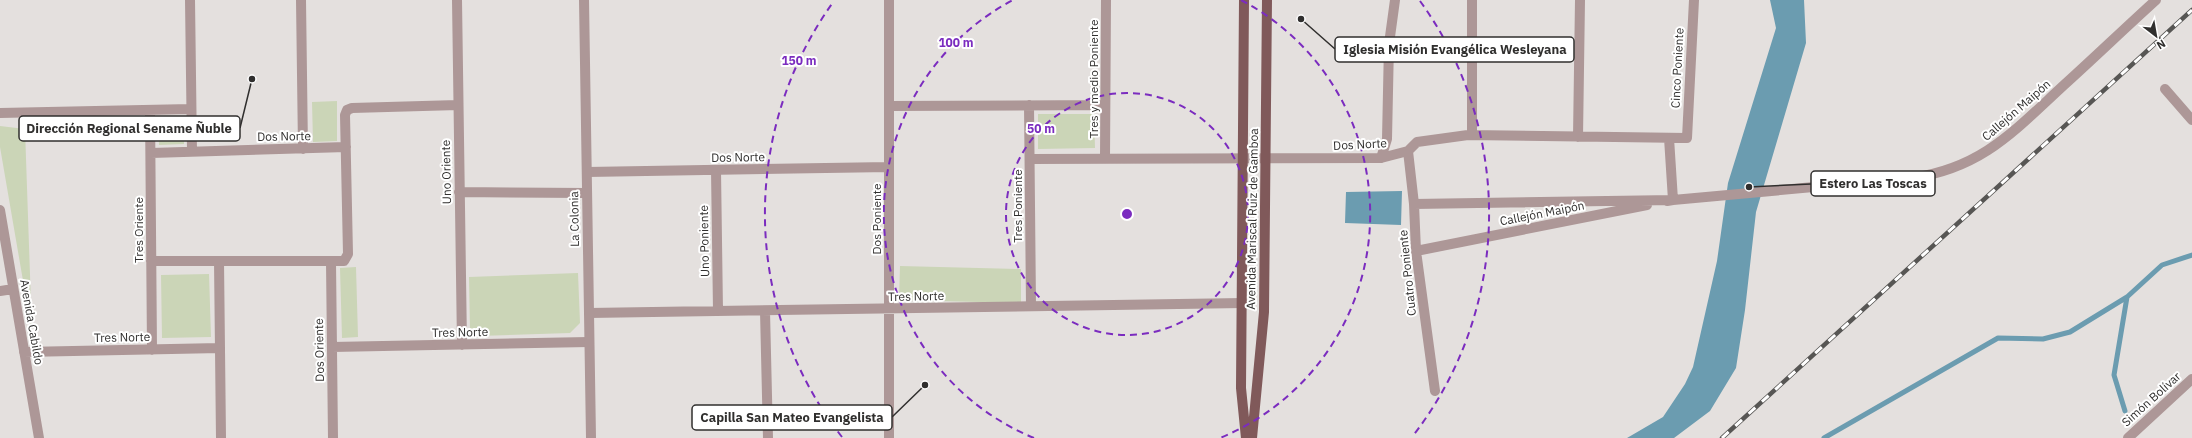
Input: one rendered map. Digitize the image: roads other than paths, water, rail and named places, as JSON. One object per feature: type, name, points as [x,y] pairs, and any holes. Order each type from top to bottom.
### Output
[{"type":"main road","name":"Avenida Mariscal Ruiz de Gamboa","points":[[1244,0],[1243,303],[1241,388],[1246,438]]},
{"type":"main road","name":"Avenida Mariscal Ruiz de Gamboa","points":[[1252,438],[1264,312],[1267,0]]},
{"type":"street","points":[[190,0],[192,151]]},
{"type":"street","points":[[301,0],[304,149]]},
{"type":"street","name":"Uno Oriente","points":[[457,0],[462,344]]},
{"type":"street","name":"La Colonia","points":[[584,0],[591,438]]},
{"type":"street","name":"Dos Poniente","points":[[889,0],[889,438]]},
{"type":"street","name":"Tres y medio Poniente","points":[[1105,158],[1106,0]]},
{"type":"street","points":[[1381,158],[1387,138],[1389,44],[1395,0]]},
{"type":"street","points":[[1472,0],[1472,135]]},
{"type":"street","points":[[1578,137],[1580,0]]},
{"type":"street","name":"Cinco Poniente","points":[[1687,138],[1694,0]]},
{"type":"street","name":"Callejón Maipón","points":[[1414,204],[1673,200],[1709,198],[1929,176],[1960,166],[1976,158],[2005,139],[2156,0]]},
{"type":"street","points":[[2165,89],[2192,120]]},
{"type":"street","points":[[151,261],[331,262],[347,260],[345,115],[347,110],[352,108],[458,105]]},
{"type":"street","name":"Tres Poniente","points":[[1029,105],[1031,306]]},
{"type":"street","points":[[889,106],[1106,105]]},
{"type":"street","name":"Tres Oriente","points":[[150,110],[152,350]]},
{"type":"street","points":[[0,113],[191,110]]},
{"type":"street","name":"Dos Norte","points":[[1030,159],[1381,158],[1408,151],[1417,142],[1472,135],[1687,138]]},
{"type":"street","points":[[1669,138],[1673,200]]},
{"type":"street","name":"Dos Norte","points":[[150,153],[346,147]]},
{"type":"street","name":"Cuatro Poniente","points":[[1408,151],[1414,204],[1416,251],[1434,391]]},
{"type":"street","name":"Dos Norte","points":[[587,172],[889,167]]},
{"type":"street","name":"Uno Poniente","points":[[716,170],[718,312]]},
{"type":"street","points":[[460,192],[587,192]]},
{"type":"street","name":"Callejón Maipón","points":[[1416,251],[1673,200]]},
{"type":"street","name":"Avenida Cabildo","points":[[0,210],[38,438]]},
{"type":"street","points":[[219,262],[221,438]]},
{"type":"street","name":"Dos Oriente","points":[[331,262],[333,438]]},
{"type":"street","points":[[0,291],[13,289]]},
{"type":"street","name":"Tres Norte","points":[[589,313],[1243,303]]},
{"type":"street","points":[[765,311],[768,438]]},
{"type":"street","name":"Tres Norte","points":[[332,347],[589,342]]},
{"type":"street","name":"Tres Norte","points":[[24,352],[220,348]]},
{"type":"street","name":"Simón Bolívar","points":[[2128,438],[2192,379]]},
{"type":"water","points":[[1770,0],[1804,0],[1806,43],[1756,212],[1745,310],[1736,368],[1710,411],[1674,438],[1627,438],[1663,417],[1685,384],[1693,367],[1717,261],[1728,183],[1776,28]]},
{"type":"water","points":[[1402,191],[1401,225],[1345,223],[1346,192]]},
{"type":"waterway","points":[[1824,438],[1998,338],[2043,339],[2070,332],[2127,297],[2162,265],[2192,255]]},
{"type":"waterway","points":[[2125,411],[2114,375],[2127,297]]},
{"type":"railway","points":[[1722,438],[2192,10]]},
{"type":"place","name":"Iglesia Misión Evangélica Wesleyana","points":[[1301,19]]},
{"type":"place","name":"Dirección Regional Sename Ñuble","points":[[252,79]]},
{"type":"place","name":"Estero Las Toscas","points":[[1749,187]]},
{"type":"place","name":"Capilla San Mateo Evangelista","points":[[925,385]]}]
